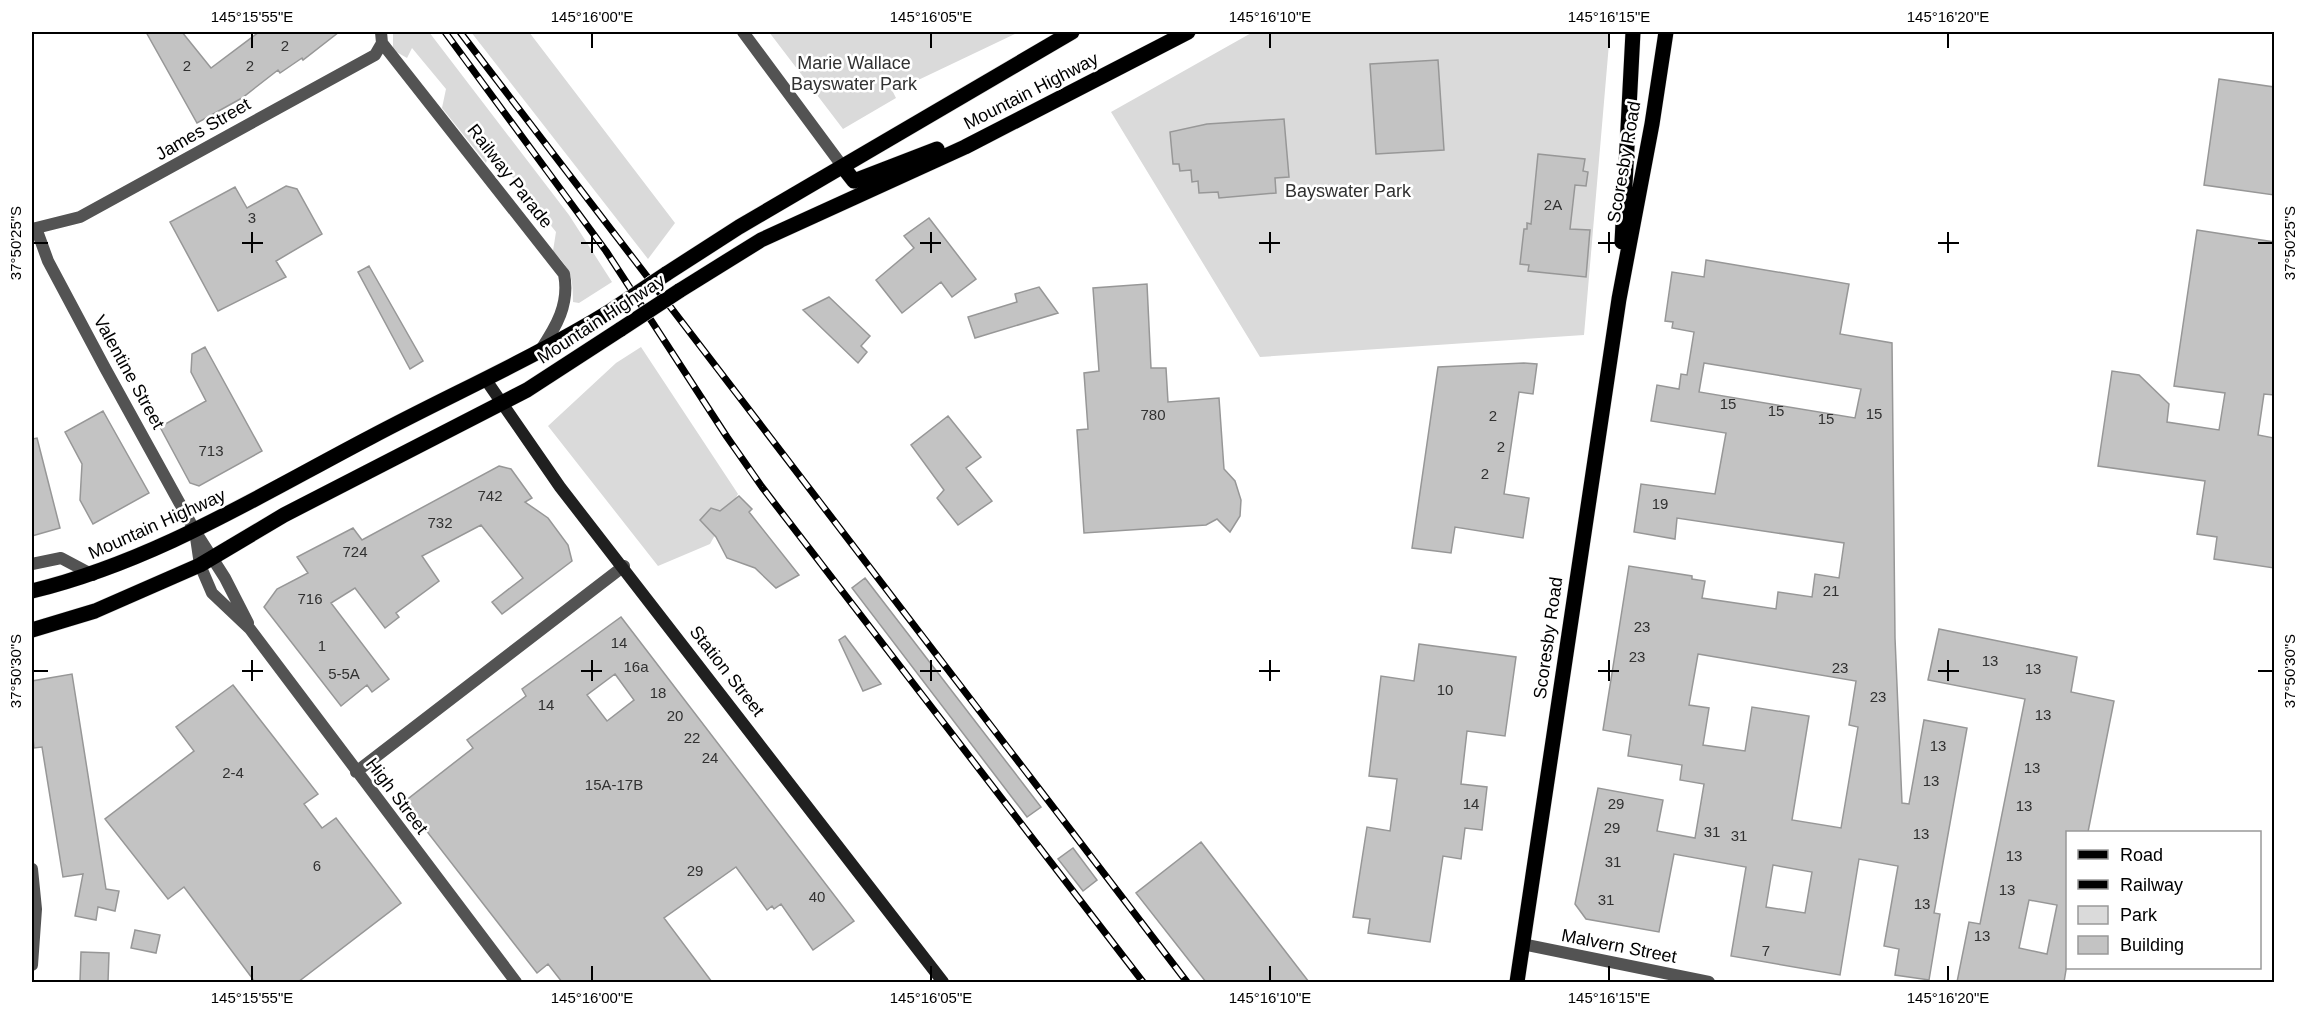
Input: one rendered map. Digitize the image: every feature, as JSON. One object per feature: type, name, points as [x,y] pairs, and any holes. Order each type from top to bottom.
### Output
[{"type":"main road","name":"Mountain Highway","points":[[32,591],[93,575],[157,550],[372,436],[539,352],[609,312],[739,227],[1072,32]]},
{"type":"main road","name":"Mountain Highway","points":[[32,630],[95,611],[206,561],[284,515],[527,390],[761,240],[1043,108],[1188,32]]},
{"type":"main road","name":"Scoresby Road","points":[[1619,299],[1633,32]]},
{"type":"main road","name":"Scoresby Road","points":[[1517,982],[1619,299],[1652,124],[1666,32]]},
{"type":"main road","points":[[843,167],[854,182],[1043,108]]},
{"type":"main road","name":"Station Street","points":[[486,380],[560,487],[624,566],[943,982]]},
{"type":"street","points":[[743,32],[843,167]]},
{"type":"street","name":"James Street","points":[[34,229],[70,221],[122,196],[375,55],[382,37]]},
{"type":"street","name":"Railway Parade","points":[[382,37],[564,274],[566,296],[562,315],[539,352]]},
{"type":"street","name":"Valentine Street","points":[[34,229],[59,280],[195,531]]},
{"type":"street","name":"High Street","points":[[195,531],[206,561],[212,593],[250,629],[516,982]]},
{"type":"street","points":[[32,564],[61,558],[93,575]]},
{"type":"street","name":"High Street","points":[[206,561],[225,578],[250,629]]},
{"type":"street","points":[[356,772],[624,566]]},
{"type":"street","points":[[32,869],[36,909],[32,965]]},
{"type":"street","name":"Malvern Street","points":[[1522,944],[1709,982]]},
{"type":"green space","points":[[393,32],[429,32],[569,215],[612,282],[579,303],[573,302],[570,274],[553,251],[556,232],[490,149],[486,163],[442,108],[446,89],[412,48],[407,58],[393,50]]},
{"type":"green space","points":[[471,32],[529,32],[675,223],[648,259]]},
{"type":"green space","name":"Marie Wallace Bayswater Park","points":[[769,32],[1019,32],[893,92],[896,98],[843,129]]},
{"type":"green space","name":"Bayswater Park","points":[[1253,32],[1610,32],[1584,335],[1260,357],[1111,112]]},
{"type":"green space","points":[[641,347],[738,494],[710,544],[658,566],[548,426],[616,363]]},
{"type":"building","points":[[146,32],[182,32],[211,68],[259,32],[339,32],[303,60],[302,58],[280,73],[278,70],[242,98],[197,123]]},
{"type":"building","points":[[1438,60],[1444,150],[1376,154],[1370,64]]},
{"type":"building","points":[[2219,79],[2274,87],[2274,195],[2204,185]]},
{"type":"building","points":[[1284,119],[1289,177],[1275,178],[1276,193],[1219,198],[1218,192],[1199,193],[1198,181],[1192,182],[1191,170],[1180,171],[1179,164],[1173,164],[1170,132],[1207,124]]},
{"type":"building","points":[[1538,154],[1585,159],[1583,171],[1588,172],[1586,186],[1575,185],[1570,229],[1590,230],[1586,277],[1528,271],[1529,265],[1520,264],[1524,229],[1527,229],[1527,223],[1531,224]]},
{"type":"building","points":[[286,186],[297,189],[322,234],[276,261],[286,277],[218,311],[170,222],[235,187],[247,208]]},
{"type":"building","points":[[929,218],[976,279],[952,297],[941,282],[902,313],[876,280],[914,248],[904,236]]},
{"type":"building","points":[[2197,230],[2274,242],[2274,395],[2264,394],[2258,435],[2274,438],[2274,568],[2214,559],[2217,537],[2197,534],[2205,481],[2098,466],[2112,371],[2139,375],[2169,404],[2167,422],[2219,430],[2225,393],[2174,386]]},
{"type":"building","points":[[1706,260],[1849,284],[1840,334],[1892,343],[1895,638],[1902,803],[1909,804],[1924,720],[1967,728],[1934,913],[1940,914],[1929,980],[1895,975],[1899,949],[1884,946],[1898,866],[1859,859],[1840,975],[1731,956],[1746,867],[1674,854],[1659,932],[1586,919],[1575,904],[1598,788],[1663,800],[1657,831],[1695,838],[1704,784],[1680,780],[1682,765],[1628,756],[1631,735],[1603,730],[1629,566],[1692,576],[1692,579],[1705,581],[1702,598],[1776,609],[1778,592],[1812,597],[1815,574],[1839,578],[1844,543],[1677,518],[1675,539],[1634,532],[1641,484],[1715,494],[1726,433],[1651,421],[1657,385],[1679,389],[1681,374],[1687,375],[1694,332],[1672,328],[1673,322],[1665,321],[1672,272],[1704,277]],"holes":[[[1704,363],[1861,389],[1855,418],[1699,392]],[[1698,654],[1856,681],[1849,725],[1858,727],[1841,828],[1792,820],[1809,716],[1752,707],[1745,751],[1703,745],[1709,708],[1689,705]],[[1773,865],[1812,872],[1805,913],[1766,907]]]},
{"type":"building","points":[[369,266],[423,361],[410,369],[358,272]]},
{"type":"building","points":[[1147,284],[1151,368],[1166,368],[1168,402],[1219,398],[1224,469],[1235,481],[1241,500],[1240,516],[1230,532],[1217,519],[1206,525],[1084,533],[1077,430],[1088,429],[1084,373],[1099,371],[1093,288]]},
{"type":"building","points":[[1039,287],[1058,313],[975,338],[968,317],[1017,302],[1015,294]]},
{"type":"building","points":[[829,297],[870,336],[861,346],[867,352],[858,363],[803,310]]},
{"type":"building","points":[[205,347],[262,451],[199,486],[190,483],[160,427],[206,401],[191,372],[192,354]]},
{"type":"building","points":[[1537,364],[1533,394],[1519,392],[1504,494],[1529,498],[1523,538],[1455,527],[1451,553],[1412,548],[1438,367]]},
{"type":"building","points":[[103,411],[149,493],[93,524],[80,500],[82,464],[65,432]]},
{"type":"building","points":[[948,416],[981,457],[966,468],[992,501],[958,525],[937,498],[944,490],[911,445]]},
{"type":"building","points":[[37,438],[60,528],[32,536],[32,439]]},
{"type":"building","points":[[499,466],[511,469],[532,498],[525,502],[548,518],[568,545],[572,561],[502,614],[492,602],[523,578],[481,525],[422,556],[439,581],[396,613],[399,617],[385,628],[355,588],[331,603],[389,679],[372,692],[367,685],[341,706],[264,607],[277,589],[308,573],[297,557],[353,528],[362,540]]},
{"type":"building","points":[[739,496],[752,509],[749,512],[799,575],[776,588],[755,568],[727,558],[716,537],[700,520],[711,508],[720,511]]},
{"type":"building","points":[[865,578],[1041,807],[1027,817],[852,588]]},
{"type":"building","points":[[621,617],[854,921],[813,950],[781,904],[774,909],[772,906],[767,910],[736,867],[664,918],[712,982],[562,982],[548,964],[537,973],[404,802],[473,748],[467,740],[526,696],[522,689]],"holes":[[[615,674],[634,700],[607,721],[587,695]]]},
{"type":"building","points":[[1939,629],[2077,657],[2071,692],[2114,701],[2088,831],[2066,831],[2066,969],[2064,982],[1957,982],[1969,922],[1980,924],[2025,699],[1928,680]],"holes":[[[2029,900],[2057,905],[2047,954],[2019,948]]]},
{"type":"building","points":[[845,636],[881,684],[863,691],[839,640]]},
{"type":"building","points":[[1419,644],[1516,657],[1505,736],[1467,731],[1461,784],[1487,787],[1482,830],[1465,828],[1461,859],[1443,856],[1430,942],[1368,933],[1370,919],[1353,917],[1367,827],[1390,831],[1397,779],[1369,776],[1381,676],[1414,681]]},
{"type":"building","points":[[72,674],[106,889],[119,891],[115,911],[98,907],[96,920],[75,916],[83,874],[63,877],[42,747],[34,748],[32,729],[32,681]]},
{"type":"building","points":[[233,685],[318,794],[304,804],[322,828],[336,818],[401,903],[298,982],[255,982],[184,887],[168,899],[105,819],[194,751],[176,727]]},
{"type":"building","points":[[1201,842],[1309,982],[1206,982],[1136,893]]},
{"type":"building","points":[[1073,848],[1097,880],[1083,891],[1058,859]]},
{"type":"building","points":[[135,930],[160,935],[156,953],[131,948]]},
{"type":"building","points":[[81,952],[109,953],[108,982],[80,982]]},
{"type":"railway","points":[[445,32],[606,251],[762,487],[1143,982]]},
{"type":"railway","points":[[460,32],[1187,982]]}]
